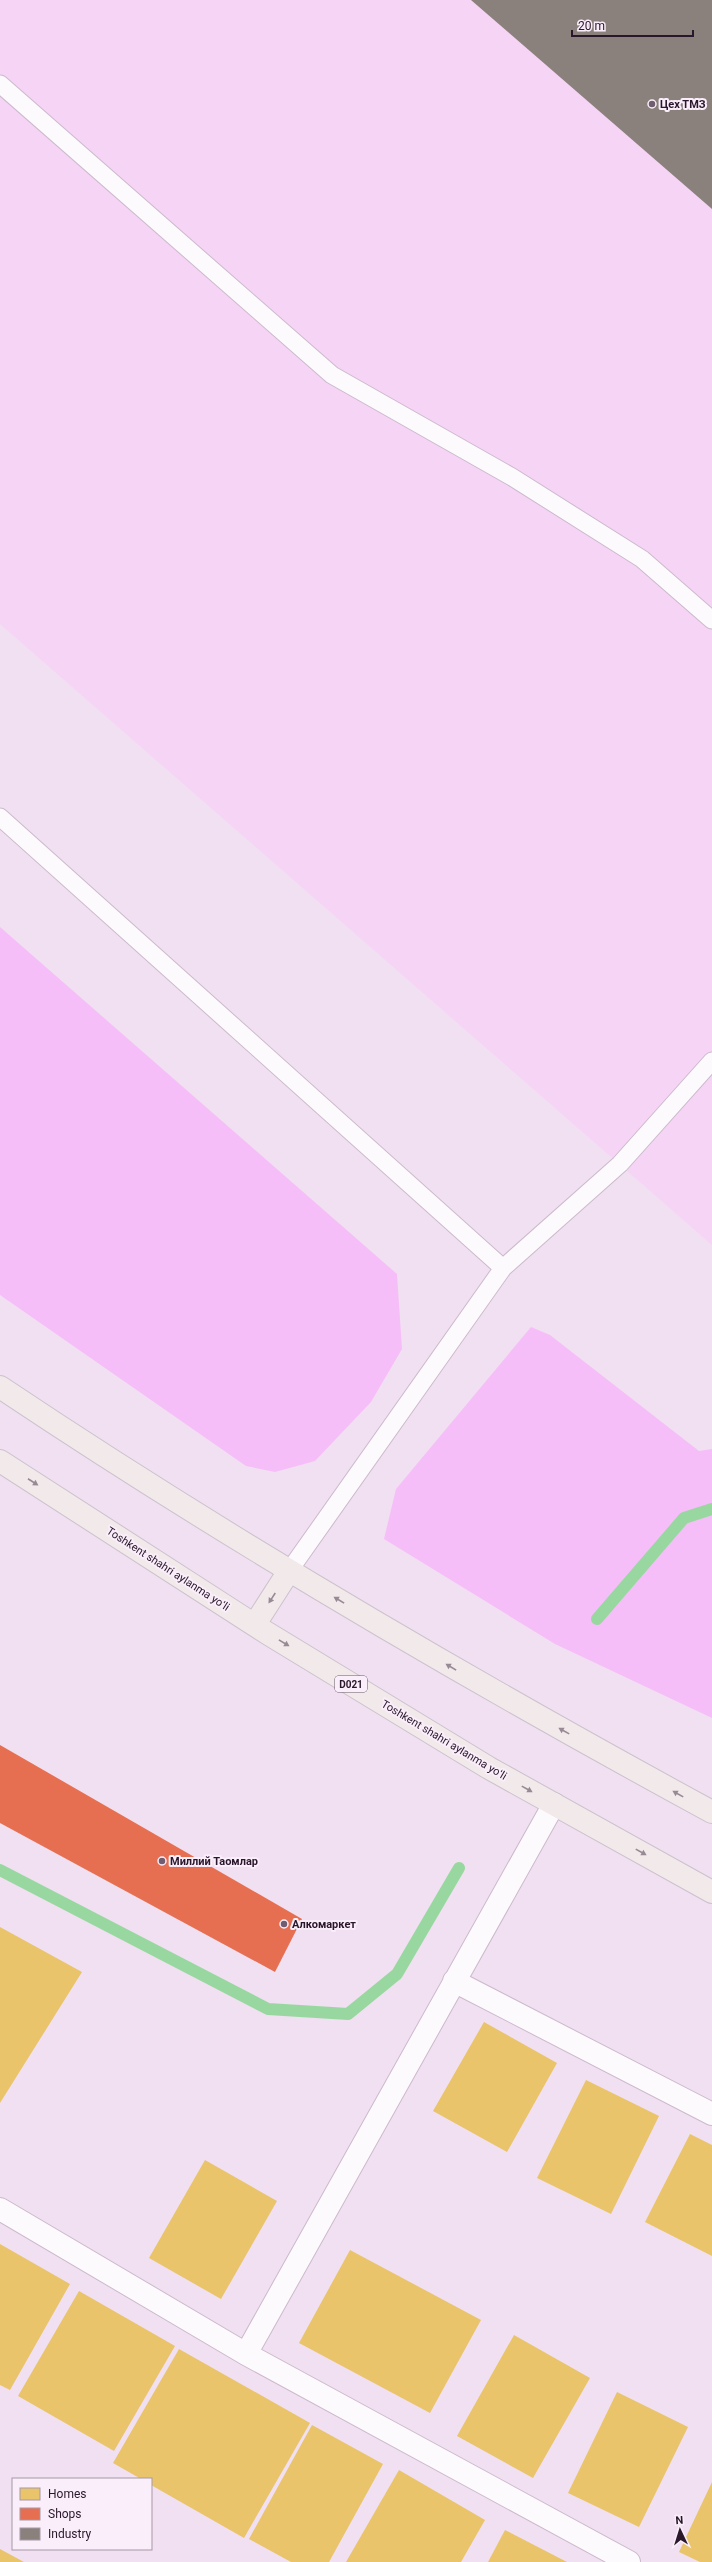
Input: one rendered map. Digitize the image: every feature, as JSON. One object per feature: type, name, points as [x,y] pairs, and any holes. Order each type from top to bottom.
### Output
[{"type":"highway","points":[[0,1387],[66,1431],[289,1571],[517,1706],[712,1812]]},
{"type":"highway","name":"Toshkent shahri aylanma yoʻli","points":[[0,1461],[255,1624],[489,1768],[712,1892]]},
{"type":"highway","points":[[255,1624],[289,1571]]},
{"type":"street","points":[[246,2354],[554,1804]]},
{"type":"street","points":[[454,1981],[712,2114]]},
{"type":"street","points":[[0,2209],[246,2354],[629,2562]]},
{"type":"lane","points":[[0,84],[332,375],[512,477],[642,559],[712,620]]},
{"type":"lane","points":[[0,817],[503,1268]]},
{"type":"lane","points":[[289,1571],[503,1268],[620,1164],[712,1060]]},
{"type":"shaded area","points":[[0,0],[712,0],[712,1245],[0,624]]},
{"type":"shaded area","points":[[0,927],[397,1274],[402,1349],[371,1402],[315,1461],[275,1472],[246,1466],[0,1295]]},
{"type":"shaded area","points":[[531,1327],[550,1335],[699,1451],[712,1449],[712,1718],[555,1644],[384,1539],[396,1489]]},
{"type":"building: Homes","points":[[0,1927],[82,1972],[0,2103]]},
{"type":"building: Homes","points":[[484,2022],[557,2063],[507,2152],[433,2111]]},
{"type":"building: Homes","points":[[586,2080],[659,2116],[611,2214],[537,2178]]},
{"type":"building: Homes","points":[[690,2134],[712,2145],[712,2256],[645,2222]]},
{"type":"building: Homes","points":[[205,2160],[277,2201],[221,2299],[149,2258]]},
{"type":"building: Homes","points":[[0,2244],[70,2284],[10,2390],[0,2385]]},
{"type":"building: Homes","points":[[350,2250],[481,2320],[430,2413],[299,2343]]},
{"type":"building: Homes","points":[[79,2291],[175,2346],[114,2451],[18,2396]]},
{"type":"building: Homes","points":[[514,2335],[590,2378],[533,2478],[457,2436]]},
{"type":"building: Homes","points":[[179,2349],[310,2423],[244,2538],[152,2486],[152,2478],[139,2478],[113,2463]]},
{"type":"building: Homes","points":[[617,2392],[688,2427],[639,2527],[568,2493]]},
{"type":"building: Homes","points":[[312,2425],[383,2464],[329,2562],[291,2562],[249,2539]]},
{"type":"building: Homes","points":[[399,2470],[485,2520],[461,2562],[346,2562]]},
{"type":"building: Homes","points":[[712,2482],[712,2562],[700,2562],[679,2552]]},
{"type":"building: Homes","points":[[505,2530],[567,2562],[488,2562]]},
{"type":"building: Homes","points":[[0,2549],[24,2562],[0,2562]]},
{"type":"building: Shops","points":[[0,1745],[302,1919],[275,1972],[0,1823]]},
{"type":"building: Industry","name":"Цех ТМЗ","points":[[471,0],[712,0],[712,209]]},
{"type":"waterway","points":[[597,1619],[684,1518],[712,1509]]},
{"type":"waterway","points":[[0,1870],[268,2009],[348,2014],[397,1974],[459,1868]]},
{"type":"place","name":"Цех ТМЗ","points":[[652,104]]},
{"type":"place","name":"Миллий Таомлар","points":[[162,1861]]},
{"type":"place","name":"Алкомаркет","points":[[284,1924]]}]
